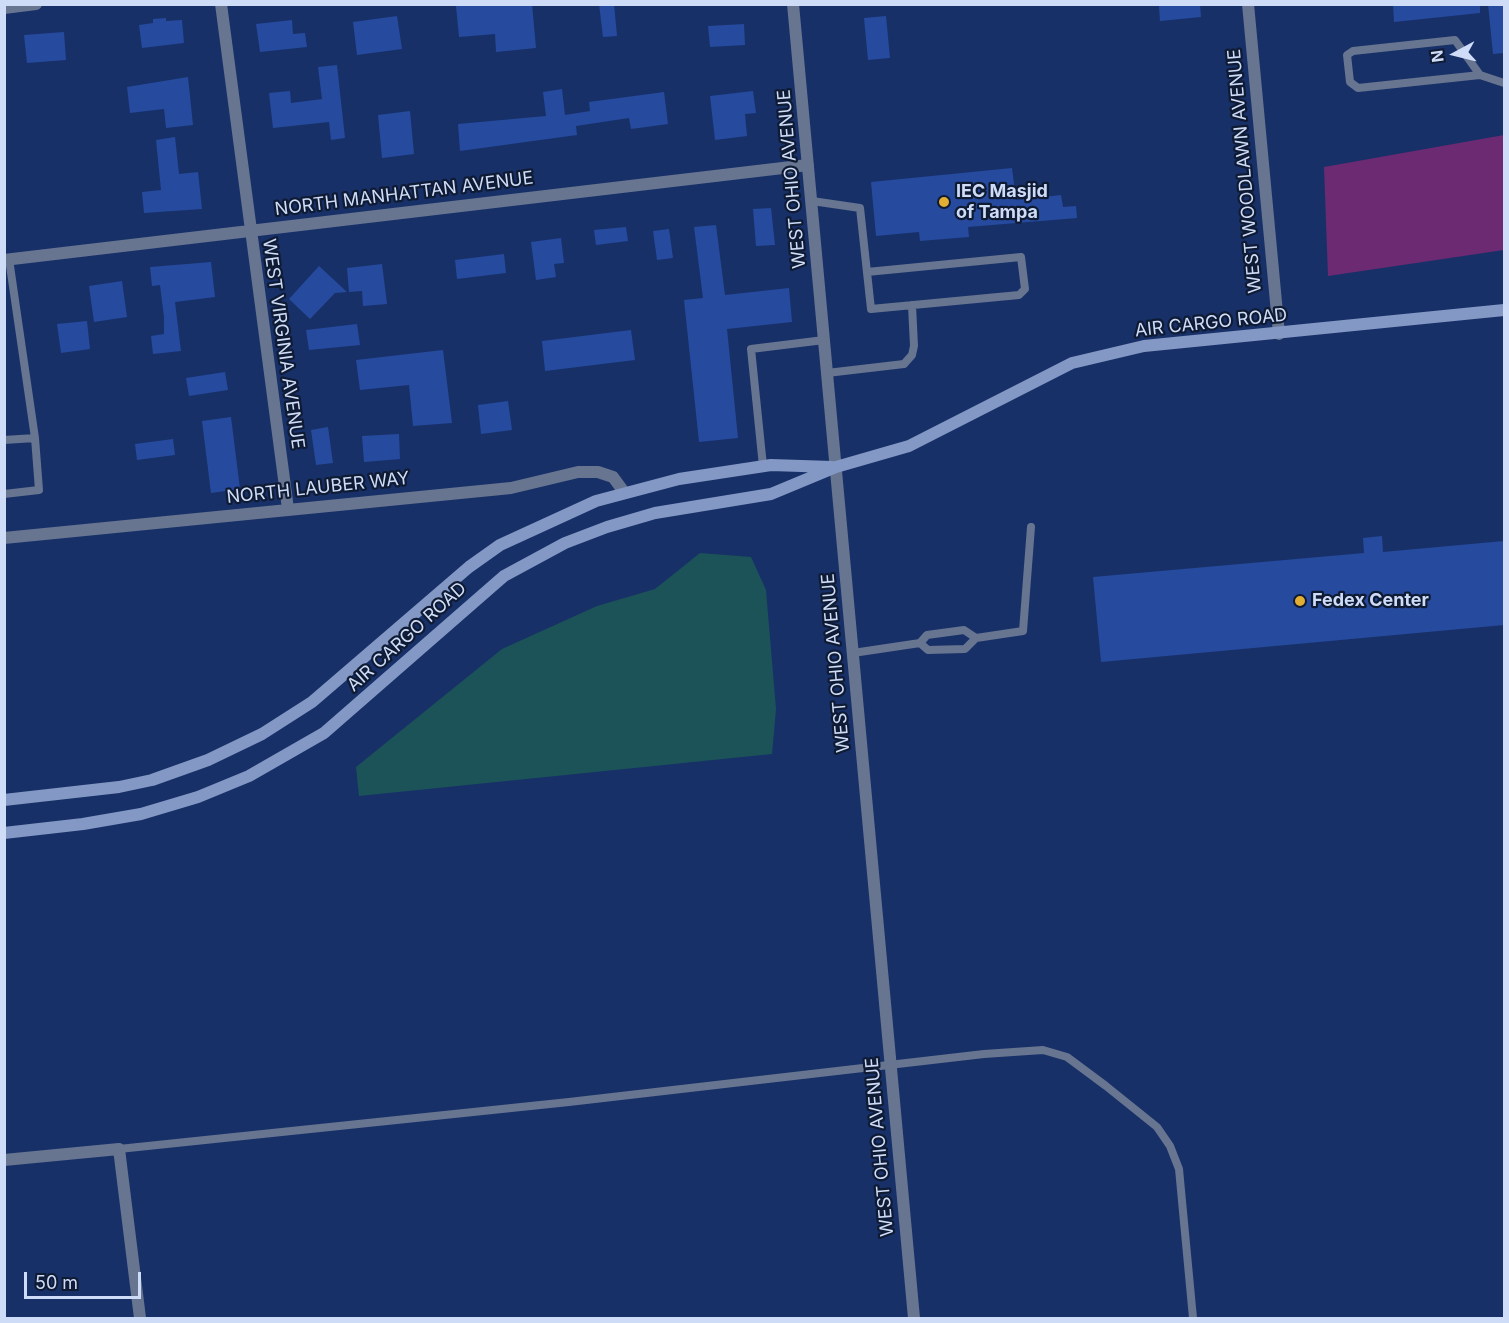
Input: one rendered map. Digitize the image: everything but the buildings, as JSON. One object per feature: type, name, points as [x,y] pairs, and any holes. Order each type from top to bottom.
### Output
[{"type":"street","points":[[4,8],[36,4]]},
{"type":"street","name":"WEST VIRGINIA AVENUE","points":[[221,4],[288,509]]},
{"type":"street","name":"WEST OHIO AVENUE","points":[[793,4],[914,1318]]},
{"type":"street","name":"WEST WOODLAWN AVENUE","points":[[1248,4],[1279,334]]},
{"type":"street","name":"NORTH MANHATTAN AVENUE","points":[[7,260],[808,165]]},
{"type":"street","name":"AIR CARGO ROAD","points":[[4,832],[83,824],[141,814],[198,797],[241,779],[324,733],[504,576],[531,560],[607,526],[655,513],[771,494],[836,467],[909,446],[1072,363],[1144,346],[1504,310]]},
{"type":"street","name":"AIR CARGO ROAD","points":[[4,800],[119,787],[152,780],[208,760],[262,734],[312,702],[441,589],[500,545],[542,524],[624,492],[678,479],[763,466],[836,467]]},
{"type":"street","name":"NORTH LAUBER WAY","points":[[4,538],[511,488],[578,472],[598,472],[613,477],[624,492]]},
{"type":"street","points":[[4,1160],[119,1149],[140,1318]]},
{"type":"lane","points":[[1480,75],[1455,40],[1353,51],[1347,56],[1350,82],[1358,88],[1480,75],[1504,83]]},
{"type":"lane","points":[[812,201],[860,208],[871,309],[1019,295],[1025,289],[1021,256],[867,272]]},
{"type":"lane","points":[[4,494],[39,490],[35,438],[7,260]]},
{"type":"lane","points":[[828,373],[904,364],[914,346],[912,305]]},
{"type":"lane","points":[[763,466],[751,349],[824,340]]},
{"type":"lane","points":[[4,440],[35,438]]},
{"type":"lane","points":[[920,642],[928,650],[965,649],[976,638],[1023,631],[1031,527]]},
{"type":"lane","points":[[853,653],[920,642],[927,635],[964,630],[976,638]]},
{"type":"lane","points":[[119,1149],[569,1102],[890,1064],[1043,1050],[1067,1057],[1157,1127],[1170,1146],[1179,1169],[1193,1318]]},
{"type":"shaded area","points":[[1504,135],[1504,250],[1328,276],[1324,167]]},
{"type":"shaded area","points":[[700,553],[751,557],[766,590],[776,709],[772,754],[359,796],[356,767],[502,649],[597,606],[655,589]]},
{"type":"place","name":"IEC Masjid of Tampa","points":[[944,202]]},
{"type":"place","name":"Fedex Center","points":[[1300,601]]}]
